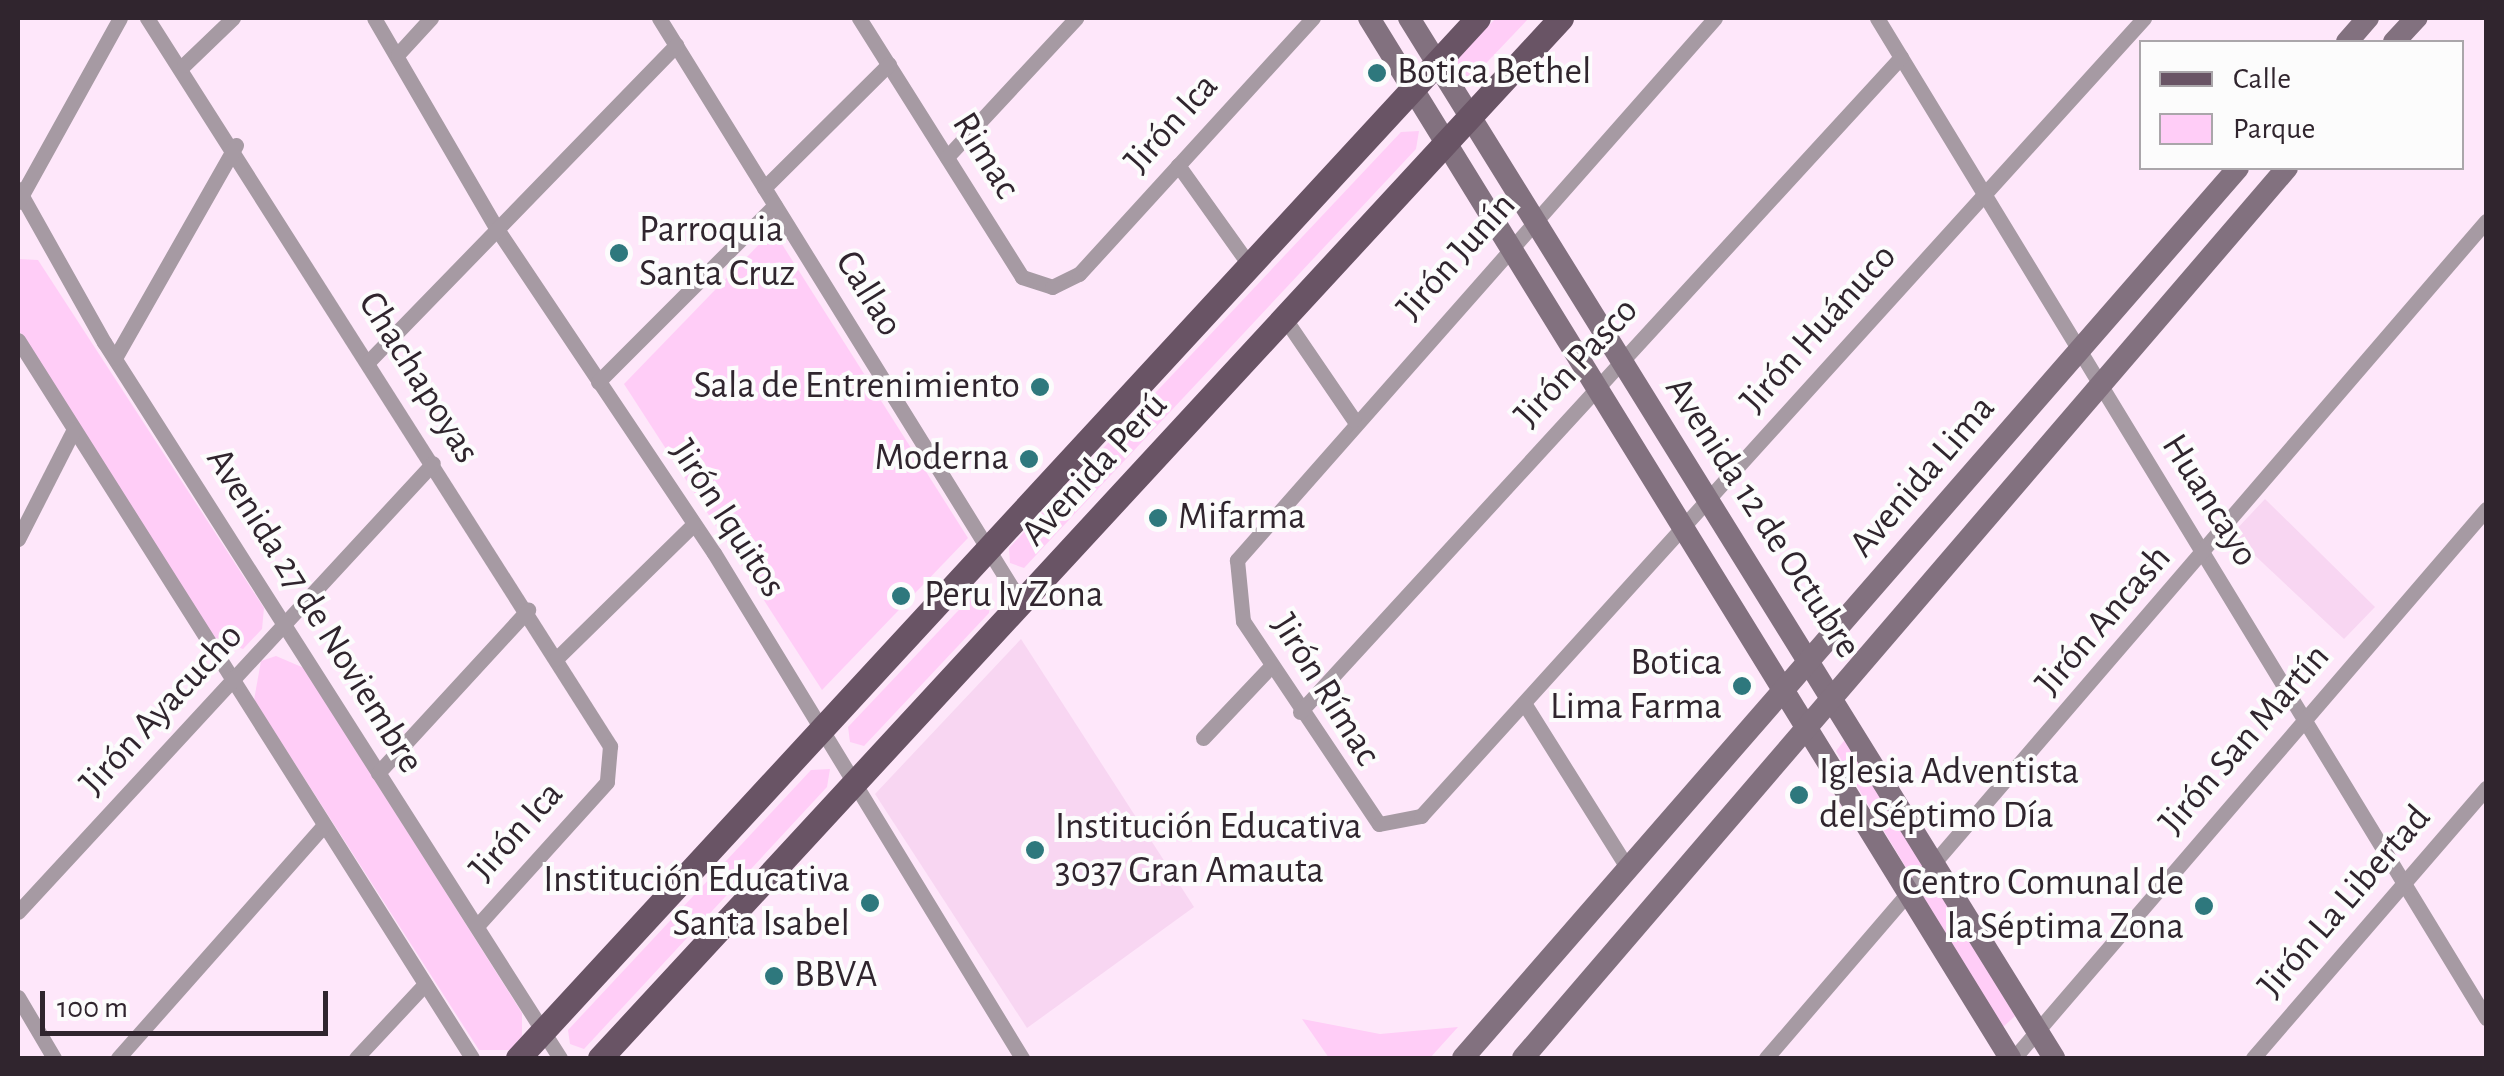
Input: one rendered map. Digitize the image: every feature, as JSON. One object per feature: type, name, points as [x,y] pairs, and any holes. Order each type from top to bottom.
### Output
[{"type":"main road","name":"Avenida 12 de Octubre","points":[[1369,18],[1682,530],[1809,727],[2012,1058]]},
{"type":"main road","name":"Avenida 12 de Octubre","points":[[1409,18],[1706,502],[1835,696],[2054,1058]]},
{"type":"main road","name":"Avenida Perú","points":[[518,1058],[1478,18]]},
{"type":"main road","name":"Avenida Perú","points":[[600,1058],[1561,18]]},
{"type":"main road","points":[[2348,40],[2368,18]]},
{"type":"main road","points":[[2396,40],[2416,18]]},
{"type":"main road","name":"Avenida Lima","points":[[1463,1058],[2236,170]]},
{"type":"main road","name":"Avenida Lima","points":[[1522,1058],[2284,170]]},
{"type":"street","points":[[19,196],[120,18]]},
{"type":"street","name":"Chachapoyas","points":[[147,18],[184,65],[236,145],[610,746],[607,782]]},
{"type":"street","points":[[184,65],[233,18]]},
{"type":"street","name":"Jirón Iquitos","points":[[374,18],[497,228],[693,525],[1022,1058]]},
{"type":"street","points":[[398,54],[432,18]]},
{"type":"street","name":"Callao","points":[[659,18],[1022,604]]},
{"type":"street","name":"Rimac","points":[[859,18],[1022,277],[1052,287],[1079,274]]},
{"type":"street","points":[[947,157],[1076,18]]},
{"type":"street","name":"Jirón Ica","points":[[1079,274],[1313,18]]},
{"type":"street","name":"Jirón Junín","points":[[1246,539],[1716,18]]},
{"type":"street","name":"Huancayo","points":[[1877,18],[2486,1018]]},
{"type":"street","name":"Jirón Huánuco","points":[[1421,816],[2144,18]]},
{"type":"street","points":[[369,362],[676,45]]},
{"type":"street","name":"Jirón Pasco","points":[[1300,712],[1901,58]]},
{"type":"street","points":[[764,188],[888,64]]},
{"type":"street","points":[[115,358],[236,145]]},
{"type":"street","points":[[1178,165],[1250,266]]},
{"type":"street","name":"Avenida 27 de Noviembre","points":[[19,196],[115,358],[560,1058]]},
{"type":"street","points":[[598,382],[775,205]]},
{"type":"street","name":"Jirón Ancash","points":[[1766,1058],[1936,866],[2486,221]]},
{"type":"street","points":[[1285,320],[1354,420]]},
{"type":"street","points":[[18,340],[472,1058]]},
{"type":"street","points":[[18,540],[74,429]]},
{"type":"street","name":"Jirón Ayacucho","points":[[18,912],[285,627],[432,463]]},
{"type":"street","name":"Jirón San Martín","points":[[2012,1058],[2486,509]]},
{"type":"street","points":[[556,660],[693,525]]},
{"type":"street","name":"Jirón Rímac","points":[[1246,539],[1234,593],[1272,666],[1364,814],[1393,826],[1421,816]]},
{"type":"street","points":[[378,773],[528,610]]},
{"type":"street","points":[[1203,738],[1272,666]]},
{"type":"street","points":[[1524,703],[1628,870]]},
{"type":"street","name":"Jirón Ica","points":[[476,926],[607,782]]},
{"type":"street","name":"Jirón La Libertad","points":[[2253,1058],[2486,788]]},
{"type":"street","points":[[118,1058],[324,825]]},
{"type":"street","points":[[356,1058],[425,984]]},
{"type":"street","points":[[18,997],[54,1058]]},
{"type":"shaded area","points":[[2265,499],[2375,607],[2344,639],[2232,534]]},
{"type":"shaded area","name":"Institución Educativa 3037 Gran Amauta","points":[[1021,639],[1194,907],[1027,1028],[875,794]]},
{"type":"green space","points":[[1496,18],[1529,18],[1472,78],[1458,73],[1457,58]]},
{"type":"green space","points":[[1419,131],[1416,149],[1024,568],[1010,563],[1009,548],[1401,132]]},
{"type":"green space","points":[[773,230],[968,538],[822,690],[624,384]]},
{"type":"green space","points":[[18,259],[38,260],[264,608],[262,629],[243,649],[211,637],[18,329]]},
{"type":"green space","points":[[992,594],[989,613],[864,746],[850,742],[848,727],[973,595]]},
{"type":"green space","points":[[276,656],[304,668],[522,1013],[522,1036],[510,1050],[479,1050],[254,700],[261,661]]},
{"type":"green space","points":[[1847,737],[2015,1016],[2002,1028],[1836,751]]},
{"type":"green space","points":[[830,769],[827,787],[584,1049],[570,1044],[568,1030],[811,770]]},
{"type":"green space","points":[[1302,1019],[1380,1034],[1458,1027],[1430,1058],[1329,1058]]},
{"type":"place","name":"Botica Bethel","points":[[1377,73]]},
{"type":"place","name":"Parroquia Santa Cruz","points":[[619,253]]},
{"type":"place","name":"Sala de Entrenimiento","points":[[1040,387]]},
{"type":"place","name":"Moderna","points":[[1029,459]]},
{"type":"place","name":"Mifarma","points":[[1158,518]]},
{"type":"place","name":"Peru Iv Zona","points":[[901,596]]},
{"type":"place","name":"Botica Lima Farma","points":[[1742,686]]},
{"type":"place","name":"Iglesia Adventista del Séptimo Día","points":[[1799,795]]},
{"type":"place","name":"Institución Educativa 3037 Gran Amauta","points":[[1035,850]]},
{"type":"place","name":"Institución Educativa Santa Isabel","points":[[870,903]]},
{"type":"place","name":"Centro Comunal de la Séptima Zona","points":[[2204,906]]},
{"type":"place","name":"BBVA","points":[[774,976]]}]
